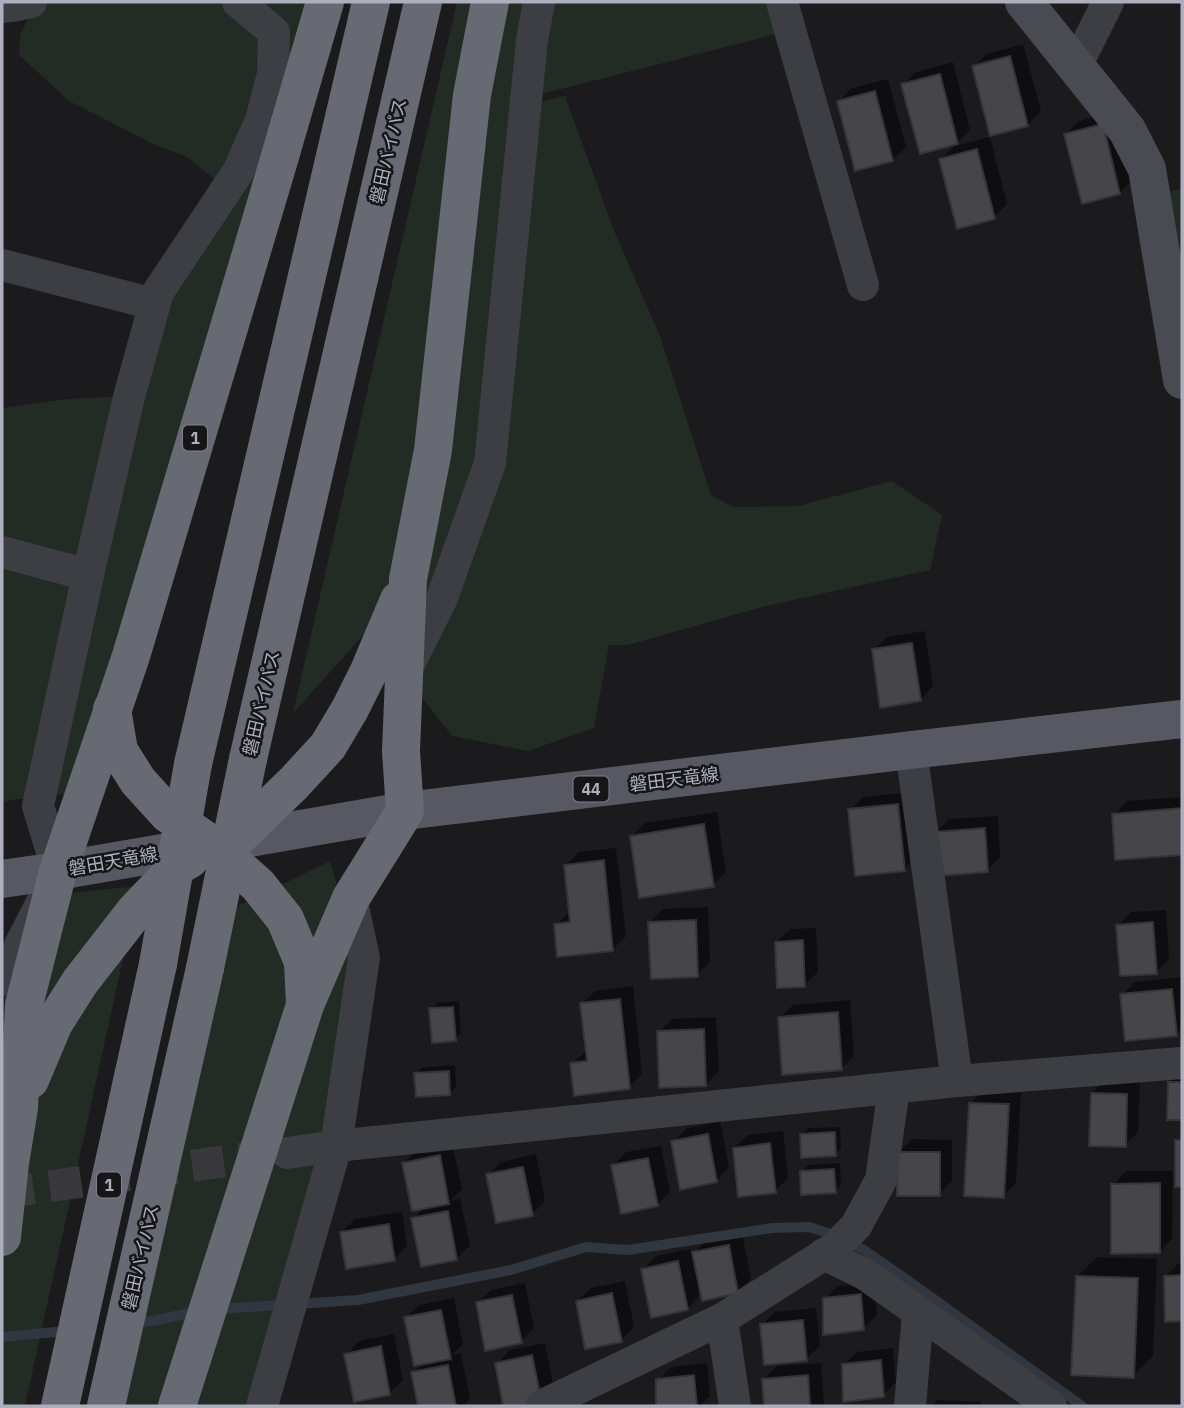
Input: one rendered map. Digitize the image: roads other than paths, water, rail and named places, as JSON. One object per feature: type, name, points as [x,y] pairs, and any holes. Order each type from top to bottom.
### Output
[{"type":"highway","name":"1","points":[[2,1237],[19,1108],[24,1005],[58,871],[131,656],[325,2]]},
{"type":"highway","name":"1","points":[[60,1406],[158,964],[193,764],[371,2]]},
{"type":"highway","name":"磐田バイパス","points":[[106,1406],[205,968],[248,760],[423,2]]},
{"type":"highway","points":[[177,1406],[305,1005],[351,898],[405,811],[401,751],[408,579],[433,450],[472,95],[490,2]]},
{"type":"highway","points":[[19,1108],[54,1023],[80,982],[136,910],[178,866],[223,843],[294,783],[328,746],[369,671],[408,579]]},
{"type":"highway","points":[[112,709],[120,751],[138,781],[168,814],[223,843],[285,919],[303,962],[305,1005]]},
{"type":"main road","name":"磐田天竜線","points":[[2,879],[405,811],[1182,719]]},
{"type":"street","points":[[2,7],[31,2]]},
{"type":"street","points":[[2,980],[58,871],[38,806],[129,397],[158,292],[237,172],[261,120],[273,75],[274,32],[238,2]]},
{"type":"street","points":[[404,674],[442,598],[490,463],[532,40],[539,2]]},
{"type":"street","points":[[782,2],[863,285]]},
{"type":"street","points":[[1024,2],[1127,130],[1147,169],[1182,380]]},
{"type":"street","points":[[1076,66],[1108,2]]},
{"type":"street","points":[[2,265],[155,304]]},
{"type":"street","points":[[2,552],[88,575]]},
{"type":"street","points":[[911,750],[957,1081]]},
{"type":"street","points":[[270,1399],[336,1146],[364,957],[351,898]]},
{"type":"street","points":[[288,1153],[957,1081],[1182,1063]]},
{"type":"street","points":[[541,1406],[722,1319],[829,1251],[856,1226],[881,1180],[894,1088]]},
{"type":"street","points":[[829,1251],[1051,1406]]},
{"type":"street","points":[[910,1406],[918,1312]]},
{"type":"street","points":[[722,1319],[735,1406]]},
{"type":"waterway","points":[[217,1309],[358,1300],[511,1270],[586,1247],[628,1250],[772,1228],[809,1227],[834,1235],[864,1250],[1082,1406]]},
{"type":"waterway","points":[[135,1323],[199,1311]]},
{"type":"waterway","points":[[2,1337],[67,1331]]},
{"type":"tunnel","points":[[2,1193],[276,1154]]}]
